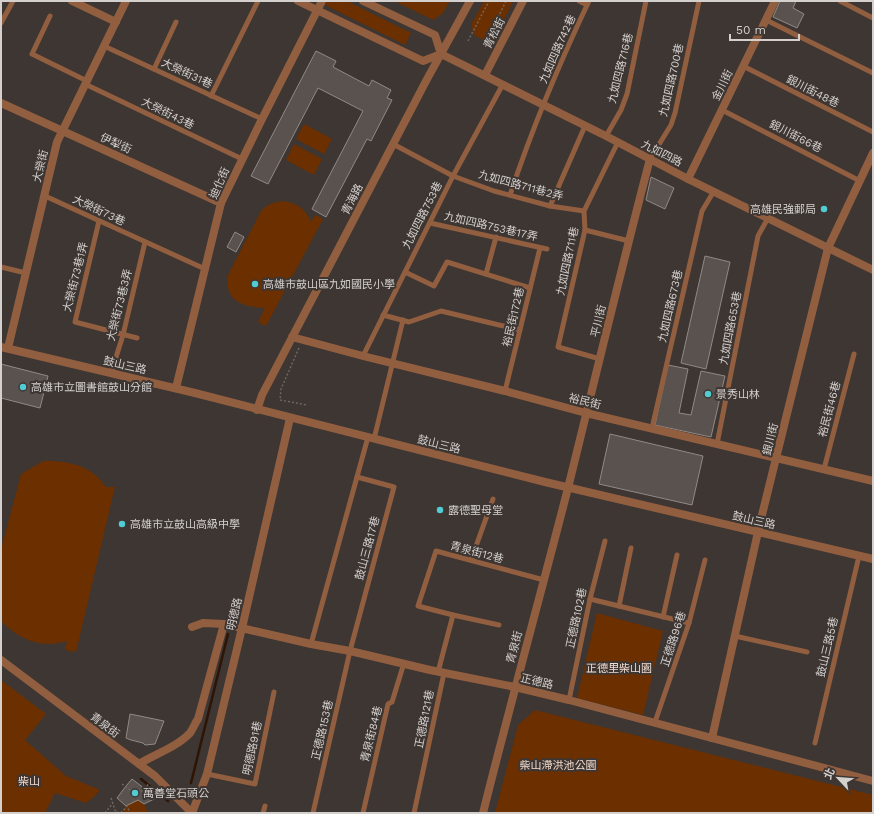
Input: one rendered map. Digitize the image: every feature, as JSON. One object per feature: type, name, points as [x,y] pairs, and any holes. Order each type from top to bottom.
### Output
[{"type":"street","points":[[72,1],[116,22]]},
{"type":"street","points":[[298,1],[423,61],[441,54],[435,35],[363,1]]},
{"type":"street","name":"迪化街","points":[[176,388],[221,203],[322,1]]},
{"type":"street","name":"青海路","points":[[257,410],[262,396],[292,337],[428,77],[470,1]]},
{"type":"street","name":"青松街","points":[[485,75],[523,1]]},
{"type":"street","name":"金川街","points":[[688,179],[775,1]]},
{"type":"street","name":"大榮街","points":[[4,347],[26,273],[57,142],[116,22],[124,2]]},
{"type":"street","name":"九如四路","points":[[441,54],[543,104],[688,179],[873,270]]},
{"type":"street","name":"伊犁街","points":[[2,105],[221,203]]},
{"type":"street","name":"銀川街","points":[[712,738],[758,532],[828,248],[873,153]]},
{"type":"street","name":"平川街","points":[[568,487],[650,159]]},
{"type":"street","name":"裕民街","points":[[292,337],[586,413],[873,480]]},
{"type":"street","name":"鼓山三路","points":[[4,347],[176,388],[257,410],[568,487],[873,559]]},
{"type":"street","name":"明德路","points":[[192,813],[207,774],[290,418]]},
{"type":"street","name":"青泉街","points":[[483,813],[568,487]]},
{"type":"street","name":"正德路","points":[[192,627],[203,623],[224,624],[515,687],[655,722],[873,781]]},
{"type":"street","points":[[139,764],[151,756],[162,752],[190,733],[198,719],[224,624]]},
{"type":"street","name":"青泉街","points":[[1,660],[155,776],[192,813]]},
{"type":"lane","points":[[2,20],[12,1]]},
{"type":"lane","points":[[211,96],[258,1]]},
{"type":"lane","points":[[579,1],[588,3]]},
{"type":"lane","name":"九如四路716巷","points":[[606,136],[621,110],[627,94],[646,1]]},
{"type":"lane","name":"九如四路700巷","points":[[650,159],[671,125],[675,113],[699,1]]},
{"type":"lane","points":[[840,1],[873,18]]},
{"type":"lane","name":"九如四路742巷","points":[[510,195],[543,104],[588,3]]},
{"type":"lane","name":"大榮街43巷","points":[[50,16],[32,54],[86,83],[242,159]]},
{"type":"lane","points":[[766,20],[873,74]]},
{"type":"lane","points":[[154,69],[176,22]]},
{"type":"lane","name":"大榮街31巷","points":[[104,46],[262,119]]},
{"type":"lane","name":"銀川街48巷","points":[[743,66],[873,132]]},
{"type":"lane","name":"九如四路753巷","points":[[363,356],[453,176],[503,84]]},
{"type":"lane","name":"銀川街66巷","points":[[722,110],[860,181]]},
{"type":"lane","points":[[550,206],[585,126]]},
{"type":"lane","name":"九如四路711巷","points":[[600,359],[558,347],[585,230],[584,211],[618,142]]},
{"type":"lane","name":"九如四路711巷2弄","points":[[393,144],[453,176],[510,195],[550,206],[584,211]]},
{"type":"lane","name":"九如四路673巷","points":[[652,428],[702,210],[714,191]]},
{"type":"lane","name":"大榮街73巷","points":[[45,196],[205,269]]},
{"type":"lane","name":"九如四路653巷","points":[[717,444],[758,236],[768,218]]},
{"type":"lane","name":"大榮街73巷1弄","points":[[99,221],[75,322],[137,338]]},
{"type":"lane","name":"九如四路753巷17弄","points":[[430,223],[547,249]]},
{"type":"lane","points":[[585,230],[629,241]]},
{"type":"lane","points":[[486,274],[496,237]]},
{"type":"lane","name":"大榮街73巷3弄","points":[[111,373],[123,335],[145,242]]},
{"type":"lane","name":"裕民街172巷","points":[[505,391],[540,248]]},
{"type":"lane","points":[[405,272],[434,286],[447,262],[530,288]]},
{"type":"lane","points":[[1,267],[26,273]]},
{"type":"lane","points":[[383,314],[409,322],[441,311],[520,330]]},
{"type":"lane","points":[[311,644],[356,477],[371,438],[403,320]]},
{"type":"lane","name":"裕民街46巷","points":[[824,469],[854,354]]},
{"type":"lane","name":"鼓山三路17巷","points":[[350,651],[394,487],[356,477]]},
{"type":"lane","points":[[471,560],[493,499]]},
{"type":"lane","name":"正德路102巷","points":[[570,700],[590,599],[605,541]]},
{"type":"lane","points":[[619,606],[631,548]]},
{"type":"lane","name":"青泉街12巷","points":[[453,615],[418,606],[436,551],[544,580]]},
{"type":"lane","points":[[663,617],[678,555]]},
{"type":"lane","name":"鼓山三路5巷","points":[[815,743],[859,556]]},
{"type":"lane","name":"正德路96巷","points":[[655,722],[689,623],[704,560]]},
{"type":"lane","points":[[590,599],[689,623]]},
{"type":"lane","points":[[441,672],[453,615],[499,625]]},
{"type":"lane","points":[[735,636],[807,652]]},
{"type":"lane","name":"正德路153巷","points":[[313,813],[350,651]]},
{"type":"lane","name":"青泉街84巷","points":[[363,813],[388,704],[392,702],[404,663]]},
{"type":"lane","name":"正德路121巷","points":[[414,813],[425,768],[441,672]]},
{"type":"lane","name":"明德路91巷","points":[[207,774],[255,784],[274,692]]},
{"type":"lane","points":[[263,813],[265,806]]},
{"type":"path","points":[[468,41],[489,1]]},
{"type":"path","points":[[484,46],[506,1]]},
{"type":"path","points":[[299,347],[281,389],[280,400],[307,405]]},
{"type":"path","points":[[122,784],[137,795],[145,789]]},
{"type":"path","points":[[111,798],[116,813],[118,813]]},
{"type":"path","points":[[105,813],[113,803]]},
{"type":"path","points":[[121,813],[127,806],[130,813]]},
{"type":"green space","points":[[327,1],[347,1],[411,33],[405,45],[325,5]]},
{"type":"green space","points":[[394,1],[450,1],[443,13],[433,20]]},
{"type":"green space","points":[[484,1],[513,1],[495,38],[487,42],[474,35],[471,25]]},
{"type":"green space","points":[[304,124],[332,139],[324,154],[296,139]]},
{"type":"green space","points":[[294,144],[322,159],[314,175],[286,160]]},
{"type":"green space","points":[[283,201],[293,203],[304,210],[311,222],[315,215],[323,219],[266,326],[258,322],[265,308],[243,304],[232,297],[229,291],[228,275],[261,211],[271,204]]},
{"type":"green space","points":[[43,461],[78,465],[94,474],[106,487],[115,487],[76,652],[65,650],[67,641],[49,644],[23,638],[8,628],[1,621],[1,550],[21,474]]},
{"type":"green space","name":"正德里柴山園","points":[[597,613],[663,631],[643,715],[577,698]]},
{"type":"green space","name":"柴山","points":[[1,680],[46,714],[25,740],[66,776],[100,790],[86,803],[55,793],[45,813],[1,813]]},
{"type":"green space","name":"柴山滯洪池公園","points":[[535,710],[873,795],[873,813],[495,813],[518,725]]},
{"type":"green space","points":[[138,800],[144,804],[148,813],[122,813],[126,806]]},
{"type":"building","points":[[780,1],[796,1],[793,8],[804,14],[797,28],[773,17]]},
{"type":"building","points":[[316,51],[336,61],[333,67],[369,86],[372,80],[391,90],[387,98],[392,100],[371,141],[367,139],[326,217],[312,209],[363,111],[318,88],[268,184],[251,176]]},
{"type":"building","points":[[651,177],[674,188],[665,209],[646,200]]},
{"type":"building","points":[[235,232],[244,237],[236,252],[227,247]]},
{"type":"building","points":[[705,256],[730,262],[706,369],[681,363]]},
{"type":"building","name":"高雄市立圖書館鼓山分館","points":[[1,364],[48,376],[40,408],[1,398]]},
{"type":"building","name":"景秀山林","points":[[668,365],[688,369],[679,413],[691,415],[701,371],[725,376],[711,437],[655,425]]},
{"type":"building","points":[[610,434],[703,456],[692,505],[599,484]]},
{"type":"building","points":[[130,714],[164,721],[155,744],[145,745],[126,738]]},
{"type":"building","name":"萬善堂石頭公","points":[[132,779],[156,798],[144,804],[138,800],[126,806],[117,798]]},
{"type":"waterway","points":[[191,783],[228,634]]},
{"type":"waterway","points":[[141,779],[168,801]]},
{"type":"place","name":"高雄民強郵局","points":[[824,209]]},
{"type":"place","name":"高雄市鼓山區九如國民小學","points":[[255,284]]},
{"type":"place","name":"高雄市立圖書館鼓山分館","points":[[23,387]]},
{"type":"place","name":"景秀山林","points":[[708,394]]},
{"type":"place","name":"露德聖母堂","points":[[440,510]]},
{"type":"place","name":"高雄市立鼓山高級中學","points":[[122,524]]},
{"type":"place","name":"萬善堂石頭公","points":[[135,793]]}]
